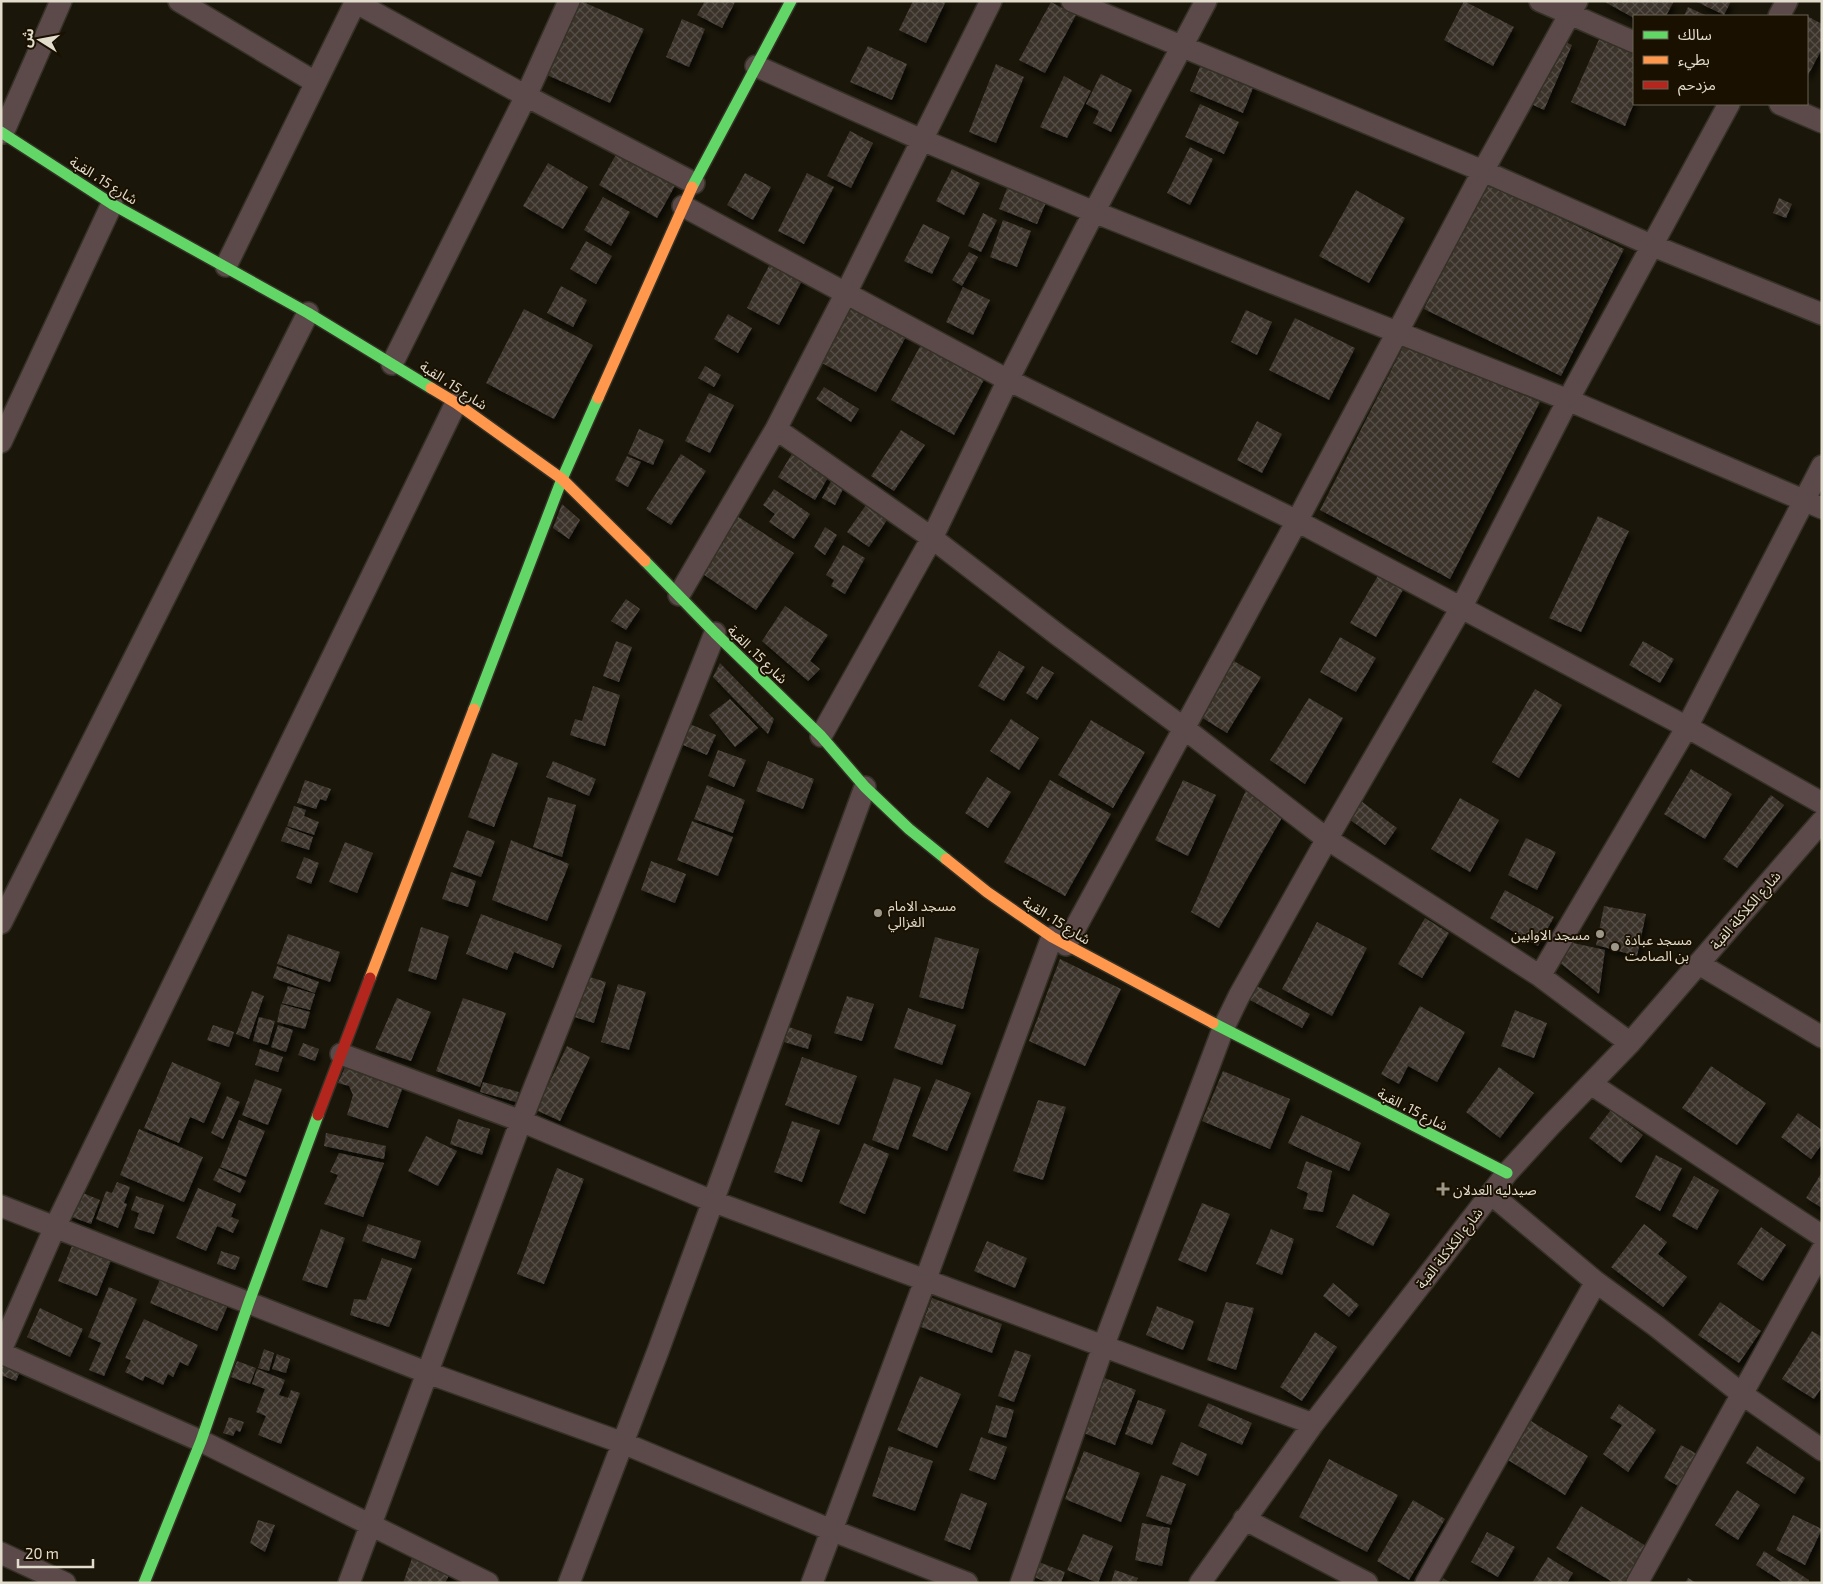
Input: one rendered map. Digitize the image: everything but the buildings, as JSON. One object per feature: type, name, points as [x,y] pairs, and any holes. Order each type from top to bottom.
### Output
[{"type":"street","points":[[2,132],[61,1]]},
{"type":"street","points":[[179,1],[315,82]]},
{"type":"street","points":[[226,266],[356,1],[526,96],[694,183]]},
{"type":"street","points":[[392,364],[526,96],[569,1]]},
{"type":"street","points":[[144,1583],[202,1441],[249,1302],[341,1054],[562,479],[694,183],[791,1]]},
{"type":"street","points":[[679,595],[776,429],[846,293],[991,1]]},
{"type":"street","points":[[1072,1],[1483,171],[1651,245],[1822,314]]},
{"type":"street","points":[[821,736],[932,538],[1008,380],[1094,212],[1206,1]]},
{"type":"street","points":[[1540,1],[1573,8],[1633,41]]},
{"type":"street","points":[[1780,15],[1787,1]]},
{"type":"street","points":[[812,1583],[925,1282],[1059,941],[1185,729],[1483,171],[1573,8]]},
{"type":"street","points":[[756,66],[922,140],[1094,212],[1568,400],[1813,505]]},
{"type":"street","points":[[1021,1583],[1103,1347],[1223,1030],[1239,996],[1327,839],[1461,608],[1568,400],[1651,245],[1729,105]]},
{"type":"street","points":[[1782,105],[1822,122]]},
{"type":"street","name":"شارع 15، القبة","points":[[2,132],[112,204],[308,313],[456,403],[562,479],[715,633],[821,736],[865,787],[923,841],[987,892],[1059,941],[1223,1030],[1507,1174]]},
{"type":"street","points":[[1,442],[112,204]]},
{"type":"street","points":[[683,206],[1008,380],[1297,521],[1687,727],[1822,803]]},
{"type":"street","points":[[1,923],[308,313]]},
{"type":"street","points":[[456,403],[55,1227],[1,1351],[202,1441],[488,1583]]},
{"type":"street","points":[[776,429],[932,538],[1327,839],[1540,976],[1630,1043]]},
{"type":"street","points":[[1540,976],[1687,727],[1813,505],[1822,466]]},
{"type":"street","points":[[349,1583],[520,1121],[715,633]]},
{"type":"street","points":[[569,1583],[865,787]]},
{"type":"street","name":"شارع الكلاكلة القبة","points":[[1200,1583],[1313,1424],[1507,1174],[1630,1043],[1819,829]]},
{"type":"street","points":[[1699,964],[1822,1037]]},
{"type":"street","points":[[341,1054],[520,1121],[712,1201],[925,1282],[1313,1424]]},
{"type":"street","points":[[1591,1084],[1822,1236]]},
{"type":"street","points":[[1491,1194],[1596,1282],[1656,1326],[1742,1394],[1822,1450]]},
{"type":"street","points":[[1,1206],[428,1373],[622,1443],[831,1530],[966,1583]]},
{"type":"street","points":[[1637,1583],[1822,1250]]},
{"type":"street","points":[[1426,1583],[1596,1282]]},
{"type":"street","points":[[1244,1519],[1367,1583]]},
{"type":"street","points":[[1,1553],[65,1583]]},
{"type":"traffic: fast","points":[[692,187],[791,1]]},
{"type":"traffic: fast","points":[[1,132],[112,204],[308,313],[431,388]]},
{"type":"traffic: fast","points":[[474,709],[562,479],[598,398]]},
{"type":"traffic: fast","points":[[645,561],[715,633],[821,736],[865,787],[909,829],[946,859]]},
{"type":"traffic: fast","points":[[1213,1023],[1507,1173]]},
{"type":"traffic: fast","points":[[144,1583],[201,1441],[249,1302],[318,1115]]},
{"type":"traffic: slow","points":[[598,398],[692,187]]},
{"type":"traffic: slow","points":[[431,388],[456,403],[562,479],[645,561]]},
{"type":"traffic: slow","points":[[370,978],[474,709]]},
{"type":"traffic: slow","points":[[946,859],[987,892],[1052,937],[1213,1023]]},
{"type":"traffic: jam","points":[[318,1115],[370,978]]},
{"type":"place","name":"مسجد الامام الغزالي","points":[[878,913]]},
{"type":"place","name":"مسجد الاوابين","points":[[1600,934]]},
{"type":"place","name":"مسجد عبادة بن الصامت","points":[[1615,947]]},
{"type":"place","name":"صيدليه العدلان","points":[[1443,1189]]}]
